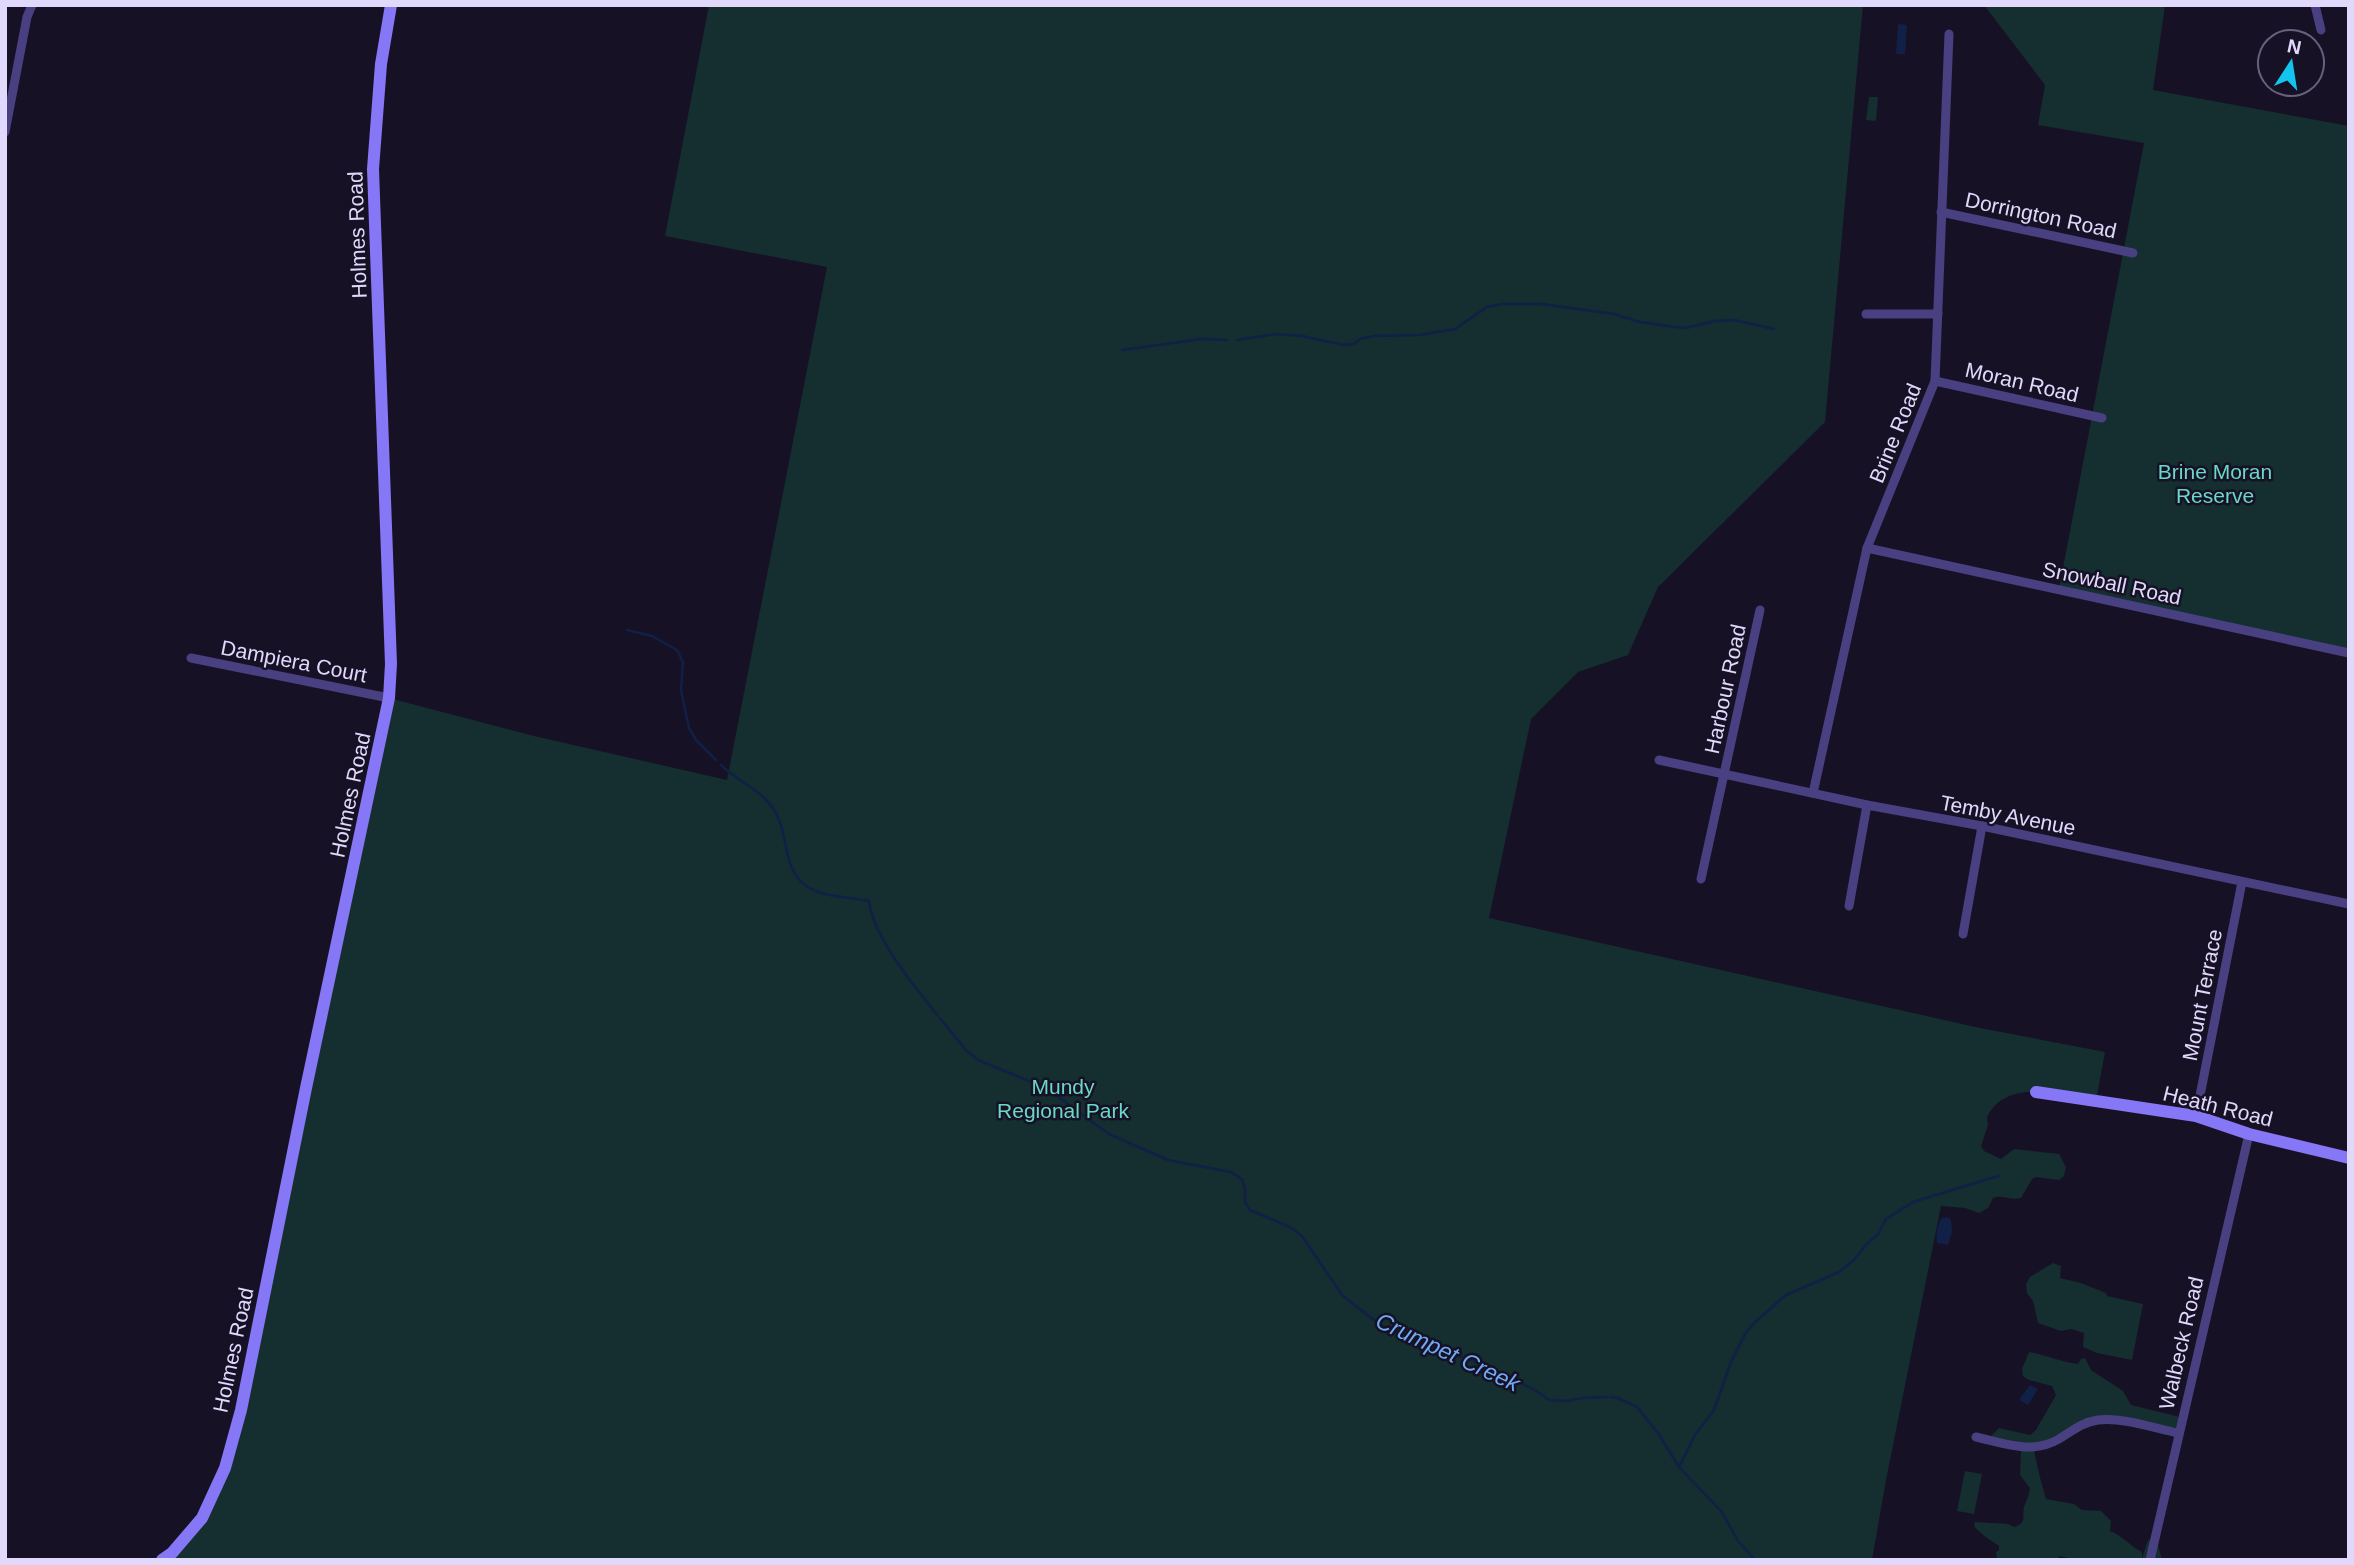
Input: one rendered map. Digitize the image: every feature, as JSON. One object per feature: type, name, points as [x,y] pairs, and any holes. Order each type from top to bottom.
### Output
[{"type":"street","points":[[5,132],[27,17],[32,5]]},
{"type":"street","name":"Holmes Road","points":[[162,1560],[172,1553],[202,1518],[225,1468],[241,1410],[389,698],[391,664],[373,169],[381,64],[391,5]]},
{"type":"street","points":[[2315,5],[2321,28]]},
{"type":"street","name":"Brine Road","points":[[1813,793],[1867,548],[1935,381],[1949,34]]},
{"type":"street","name":"Dorrington Road","points":[[1941,212],[2133,253]]},
{"type":"street","points":[[1866,314],[1938,314]]},
{"type":"street","name":"Moran Road","points":[[1935,381],[2102,418]]},
{"type":"street","name":"Snowball Road","points":[[1867,548],[2349,653]]},
{"type":"street","name":"Harbour Road","points":[[1701,879],[1760,610]]},
{"type":"street","name":"Dampiera Court","points":[[191,658],[389,698]]},
{"type":"street","name":"Temby Avenue","points":[[1659,760],[2349,904]]},
{"type":"street","points":[[1849,906],[1867,805]]},
{"type":"street","points":[[1963,934],[1982,826]]},
{"type":"street","name":"Mount Terrace","points":[[2196,1116],[2242,882]]},
{"type":"street","name":"Heath Road","points":[[2036,1092],[2196,1116],[2249,1134],[2349,1158]]},
{"type":"street","name":"Walbeck Road","points":[[2150,1560],[2249,1134]]},
{"type":"street","points":[[1976,1437],[2035,1448],[2058,1440],[2080,1425],[2098,1420],[2178,1433]]},
{"type":"green space","name":"Mundy Regional Park","points":[[709,5],[1863,5],[1825,422],[1658,587],[1628,655],[1578,672],[1531,719],[1489,918],[1980,1028],[2105,1052],[2096,1101],[2051,1093],[2021,1093],[1996,1105],[1987,1117],[1988,1125],[1981,1146],[1984,1151],[2001,1159],[2014,1149],[2059,1154],[2066,1167],[2064,1176],[2059,1180],[2036,1177],[2021,1198],[1993,1198],[1988,1208],[1979,1213],[1965,1208],[1941,1206],[1872,1560],[162,1560],[202,1518],[225,1468],[389,698],[534,736],[727,780],[827,267],[665,236]]},
{"type":"green space","name":"Brine Moran Reserve","points":[[1984,5],[2165,5],[2153,90],[2349,126],[2349,653],[2059,589],[2144,143],[2038,125],[2045,85]]},
{"type":"green space","points":[[1869,97],[1878,97],[1876,121],[1866,120]]},
{"type":"green space","points":[[2053,1263],[2061,1266],[2060,1278],[2081,1283],[2106,1293],[2107,1296],[2143,1304],[2132,1360],[2097,1353],[2083,1347],[2084,1333],[2071,1329],[2061,1331],[2038,1323],[2026,1284],[2030,1277]]},
{"type":"green space","points":[[2029,1352],[2078,1364],[2085,1358],[2091,1370],[2123,1391],[2131,1405],[2180,1417],[2177,1432],[2097,1418],[2035,1447],[1992,1439],[1992,1435],[1999,1428],[2030,1435],[2036,1430],[2056,1395],[2052,1386],[2023,1376],[2022,1369]]},
{"type":"green space","points":[[2021,1448],[2034,1449],[2046,1499],[2074,1504],[2082,1510],[2101,1511],[2111,1521],[2110,1531],[2142,1552],[2142,1558],[2148,1540],[2157,1541],[2162,1560],[2078,1560],[2059,1556],[2058,1560],[1997,1560],[1996,1552],[1999,1546],[1974,1526],[1975,1522],[2008,1524],[2014,1527],[2022,1522],[2030,1488],[2020,1475]]},
{"type":"green space","points":[[1965,1471],[1982,1474],[1974,1514],[1957,1511]]},
{"type":"water","points":[[1898,24],[1907,25],[1905,54],[1896,54]]},
{"type":"water","points":[[1942,1218],[1951,1219],[1952,1232],[1948,1245],[1937,1243],[1939,1224]]},
{"type":"water","points":[[2030,1385],[2038,1389],[2028,1405],[2019,1400]]},
{"type":"waterway","points":[[1237,340],[1277,334],[1344,345],[1354,344],[1360,339],[1374,336],[1419,335],[1455,329],[1487,307],[1502,304],[1542,304],[1686,328],[1715,321],[1734,320],[1774,329]]},
{"type":"waterway","points":[[1122,350],[1201,339],[1227,340]]},
{"type":"waterway","name":"Crumpet Creek","points":[[627,630],[652,636],[677,650],[683,662],[681,690],[689,728],[696,740],[716,760]]},
{"type":"waterway","name":"Crumpet Creek","points":[[721,765],[763,797],[774,810],[793,870],[800,880],[818,892],[869,901],[872,915],[886,946],[937,1015]]},
{"type":"waterway","name":"Crumpet Creek","points":[[940,1018],[965,1049],[978,1060],[1046,1088],[1109,1134],[1168,1160],[1231,1172],[1242,1179],[1245,1202],[1250,1210],[1290,1227],[1302,1236],[1342,1295],[1383,1327],[1482,1364],[1535,1390],[1549,1400],[1607,1397]]},
{"type":"waterway","points":[[1679,1467],[1695,1435],[1714,1410],[1731,1362],[1745,1334],[1754,1323],[1786,1295],[1839,1272],[1878,1234],[1886,1219],[1913,1202],[1998,1176]]},
{"type":"waterway","name":"Crumpet Creek","points":[[1610,1397],[1637,1407],[1658,1433],[1679,1467],[1721,1511],[1738,1541],[1755,1560]]}]
